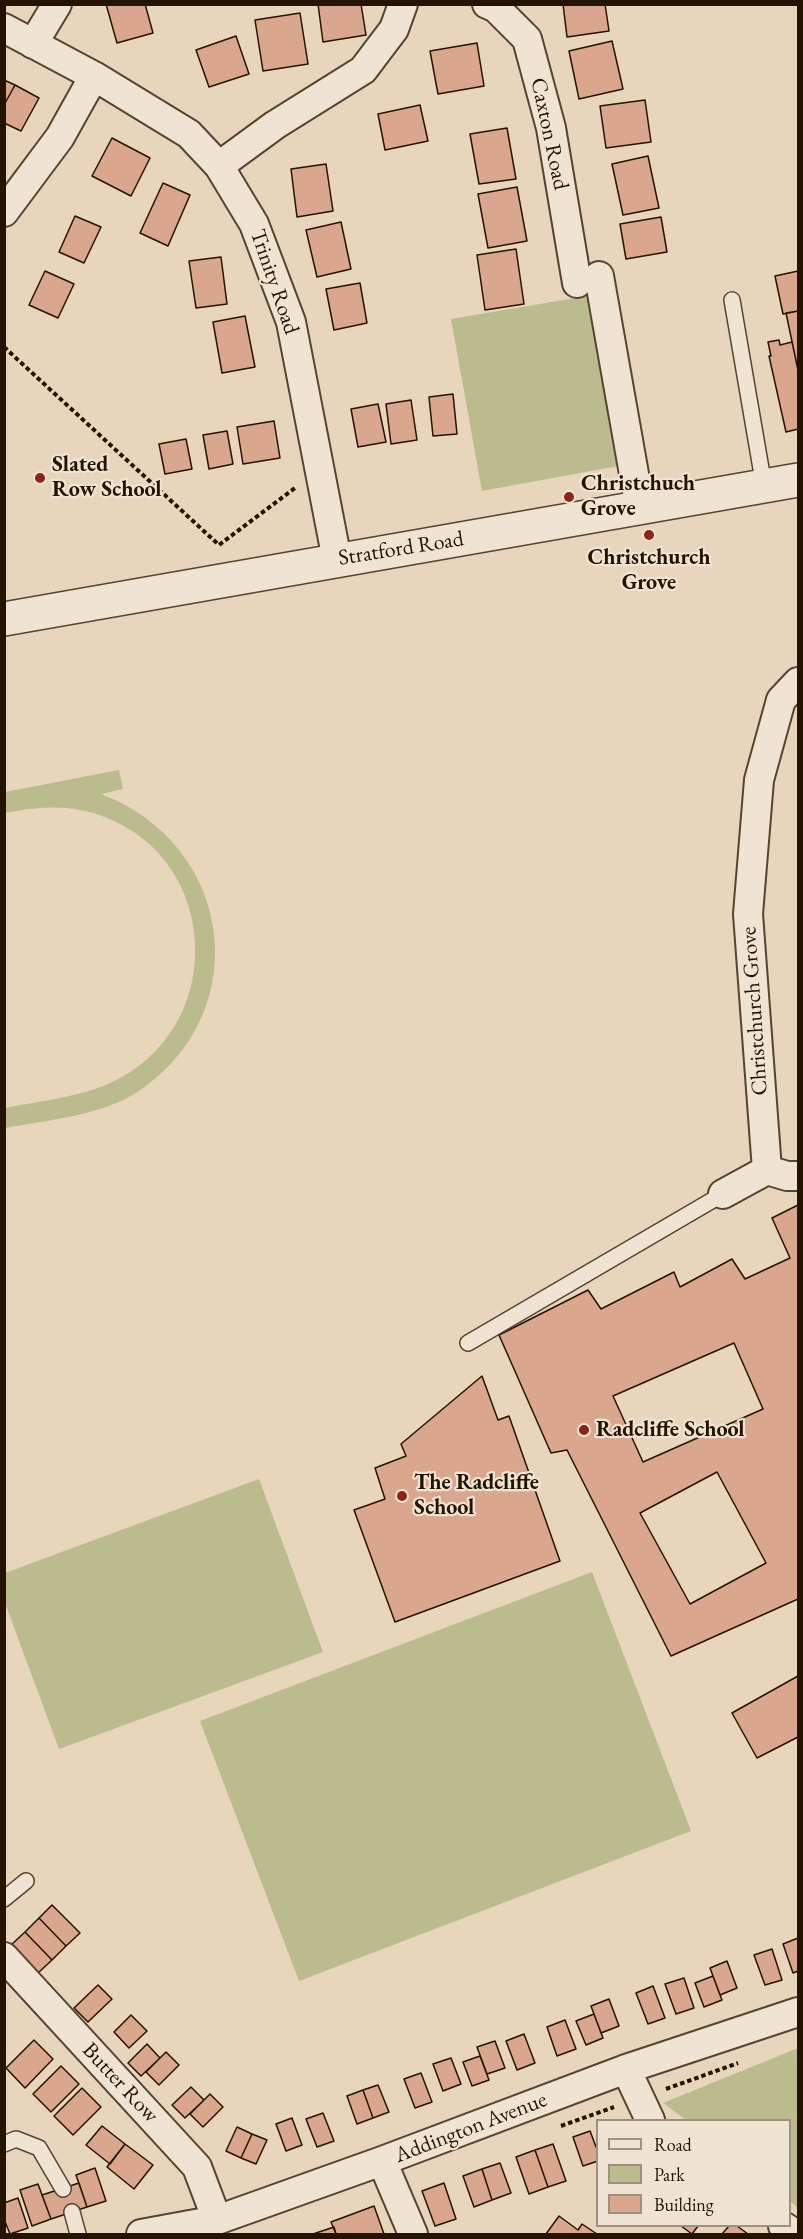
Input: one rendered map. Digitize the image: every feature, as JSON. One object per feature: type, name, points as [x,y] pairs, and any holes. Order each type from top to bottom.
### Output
[{"type":"street","points":[[33,44],[57,4]]},
{"type":"street","points":[[219,166],[275,125],[363,70],[394,29],[404,4]]},
{"type":"street","name":"Caxton Road","points":[[487,4],[496,8],[527,39],[588,279],[640,508]]},
{"type":"street","name":"Trinity Road","points":[[4,28],[94,76],[189,134],[219,166],[254,224],[291,321],[337,560]]},
{"type":"street","points":[[4,212],[60,137],[94,76]]},
{"type":"street","name":"Stratford Road","points":[[4,619],[798,480]]},
{"type":"street","name":"Christchurch Grove","points":[[767,1170],[748,914],[759,780],[781,700],[798,682]]},
{"type":"street","points":[[723,1194],[767,1170],[787,1176],[798,1176]]},
{"type":"street","name":"Butter Row","points":[[4,1957],[198,2167],[217,2220]]},
{"type":"street","name":"Addington Avenue","points":[[141,2235],[217,2220],[626,2069],[798,2012]]},
{"type":"street","points":[[626,2069],[649,2119]]},
{"type":"street","points":[[382,2161],[413,2235]]},
{"type":"lane","points":[[732,300],[764,486]]},
{"type":"lane","points":[[468,1343],[723,1194]]},
{"type":"lane","points":[[4,1899],[26,1881]]},
{"type":"lane","points":[[4,2144],[16,2139],[39,2148],[63,2188]]},
{"type":"lane","points":[[72,2212],[78,2235]]},
{"type":"path","points":[[4,347],[219,545],[319,470]]},
{"type":"green space","points":[[587,296],[618,466],[482,491],[451,319]]},
{"type":"green space","points":[[119,770],[123,789],[101,794],[145,818],[179,850],[202,889],[214,931],[214,975],[201,1018],[177,1057],[139,1091],[91,1112],[5,1128],[5,1108],[65,1097],[109,1084],[156,1051],[179,1018],[192,981],[195,942],[188,904],[171,869],[144,839],[107,818],[82,810],[44,808],[5,813],[5,792]]},
{"type":"green space","points":[[259,1479],[323,1652],[59,1749],[5,1603],[5,1573]]},
{"type":"green space","points":[[592,1572],[691,1831],[299,1981],[200,1721]]},
{"type":"green space","points":[[798,2048],[798,2208],[791,2202],[791,2119],[685,2119],[663,2103]]},
{"type":"building","points":[[106,4],[145,4],[153,33],[117,43]]},
{"type":"building","points":[[318,4],[361,4],[366,35],[323,42]]},
{"type":"building","points":[[563,4],[605,4],[609,31],[567,37]]},
{"type":"building","points":[[300,13],[308,64],[263,71],[255,20]]},
{"type":"building","points":[[236,36],[249,74],[209,87],[196,50]]},
{"type":"building","points":[[612,41],[623,89],[579,99],[569,51]]},
{"type":"building","points":[[477,43],[484,86],[438,94],[430,51]]},
{"type":"building","points":[[4,80],[15,85],[4,105]]},
{"type":"building","points":[[15,85],[39,98],[21,131],[4,123],[4,105]]},
{"type":"building","points":[[645,100],[651,142],[606,148],[600,106]]},
{"type":"building","points":[[420,105],[428,141],[385,150],[378,114]]},
{"type":"building","points":[[507,128],[516,179],[479,184],[470,134]]},
{"type":"building","points":[[112,138],[150,158],[131,196],[92,176]]},
{"type":"building","points":[[648,156],[659,208],[623,215],[612,164]]},
{"type":"building","points":[[326,164],[333,211],[297,217],[291,169]]},
{"type":"building","points":[[163,183],[190,195],[168,246],[140,233]]},
{"type":"building","points":[[517,187],[527,241],[488,248],[478,194]]},
{"type":"building","points":[[75,216],[101,227],[84,263],[59,252]]},
{"type":"building","points":[[661,217],[667,252],[626,259],[620,224]]},
{"type":"building","points":[[341,222],[351,269],[317,277],[306,230]]},
{"type":"building","points":[[516,249],[524,304],[485,310],[477,255]]},
{"type":"building","points":[[221,257],[227,304],[196,308],[189,261]]},
{"type":"building","points":[[45,271],[74,284],[58,318],[29,305]]},
{"type":"building","points":[[798,271],[798,311],[783,314],[775,276]]},
{"type":"building","points":[[360,283],[367,323],[334,330],[326,289]]},
{"type":"building","points":[[798,311],[798,370],[786,313]]},
{"type":"building","points":[[245,316],[255,367],[222,373],[213,322]]},
{"type":"building","points":[[779,340],[780,345],[792,342],[798,370],[798,429],[786,432],[769,356],[771,356],[768,342]]},
{"type":"building","points":[[453,394],[457,434],[433,436],[429,397]]},
{"type":"building","points":[[411,400],[417,440],[391,444],[386,404]]},
{"type":"building","points":[[378,404],[386,442],[358,447],[351,409]]},
{"type":"building","points":[[274,421],[280,458],[243,464],[237,427]]},
{"type":"building","points":[[227,431],[233,464],[209,469],[203,435]]},
{"type":"building","points":[[186,439],[192,469],[165,474],[159,444]]},
{"type":"building","name":"Radcliffe School","points":[[798,1205],[798,1599],[671,1656],[567,1450],[551,1453],[499,1335],[588,1290],[601,1309],[674,1272],[680,1287],[732,1259],[745,1279],[790,1258],[772,1218]],"holes":[[[734,1343],[763,1409],[643,1462],[613,1396]],[[717,1472],[766,1563],[690,1604],[640,1513]]]},
{"type":"building","points":[[482,1376],[498,1420],[509,1416],[560,1561],[395,1622],[354,1510],[385,1499],[375,1468],[406,1456],[401,1444]]},
{"type":"building","points":[[798,1676],[798,1737],[757,1758],[732,1713]]},
{"type":"building","points":[[52,1905],[80,1933],[66,1946],[39,1918]]},
{"type":"building","points":[[39,1918],[66,1946],[52,1960],[25,1932]]},
{"type":"building","points":[[25,1932],[52,1960],[38,1973],[11,1945]]},
{"type":"building","points":[[798,1938],[798,1971],[793,1973],[783,1944]]},
{"type":"building","points":[[772,1949],[782,1980],[765,1985],[754,1955]]},
{"type":"building","points":[[727,1961],[737,1988],[720,1995],[710,1968]]},
{"type":"building","points":[[713,1976],[722,2000],[704,2007],[695,1983]]},
{"type":"building","points":[[684,1978],[694,2008],[676,2014],[665,1984]]},
{"type":"building","points":[[98,1985],[112,1999],[88,2022],[74,2008]]},
{"type":"building","points":[[653,1986],[665,2018],[648,2024],[636,1993]]},
{"type":"building","points":[[609,1999],[619,2026],[601,2033],[591,2006]]},
{"type":"building","points":[[594,2014],[603,2038],[586,2045],[576,2021]]},
{"type":"building","points":[[131,2015],[147,2031],[129,2048],[114,2032]]},
{"type":"building","points":[[565,2020],[576,2049],[557,2056],[547,2027]]},
{"type":"building","points":[[524,2034],[535,2063],[517,2070],[506,2041]]},
{"type":"building","points":[[34,2040],[53,2059],[25,2088],[6,2068]]},
{"type":"building","points":[[495,2041],[505,2068],[487,2074],[477,2047]]},
{"type":"building","points":[[147,2044],[160,2058],[141,2076],[128,2063]]},
{"type":"building","points":[[166,2052],[179,2065],[159,2085],[146,2072]]},
{"type":"building","points":[[480,2056],[489,2080],[472,2086],[463,2062]]},
{"type":"building","points":[[451,2058],[461,2084],[443,2091],[433,2064]]},
{"type":"building","points":[[61,2066],[79,2084],[51,2112],[33,2094]]},
{"type":"building","points":[[421,2073],[432,2102],[415,2108],[404,2079]]},
{"type":"building","points":[[378,2085],[389,2112],[373,2118],[363,2090]]},
{"type":"building","points":[[191,2087],[204,2100],[185,2118],[172,2105]]},
{"type":"building","points":[[82,2088],[101,2107],[73,2135],[54,2116]]},
{"type":"building","points":[[363,2090],[373,2118],[357,2124],[347,2096]]},
{"type":"building","points":[[210,2094],[223,2107],[203,2127],[190,2114]]},
{"type":"building","points":[[323,2113],[334,2141],[317,2147],[306,2119]]},
{"type":"building","points":[[292,2118],[302,2145],[286,2151],[276,2124]]},
{"type":"building","points":[[102,2126],[125,2144],[110,2164],[86,2145]]},
{"type":"building","points":[[237,2127],[252,2134],[241,2158],[226,2151]]},
{"type":"building","points":[[590,2131],[596,2147],[596,2162],[583,2166],[573,2137]]},
{"type":"building","points":[[252,2134],[267,2140],[256,2164],[241,2158]]},
{"type":"building","points":[[125,2144],[153,2165],[134,2189],[107,2167]]},
{"type":"building","points":[[553,2144],[566,2181],[548,2187],[535,2150]]},
{"type":"building","points":[[535,2150],[548,2187],[529,2194],[516,2157]]},
{"type":"building","points":[[500,2163],[511,2193],[492,2200],[482,2169]]},
{"type":"building","points":[[95,2168],[106,2201],[87,2207],[76,2175]]},
{"type":"building","points":[[482,2169],[492,2200],[474,2207],[463,2176]]},
{"type":"building","points":[[79,2183],[87,2207],[51,2219],[42,2195]]},
{"type":"building","points":[[444,2183],[456,2219],[435,2226],[422,2191]]},
{"type":"building","points":[[38,2184],[51,2219],[32,2226],[20,2190]]},
{"type":"building","points":[[18,2198],[28,2228],[10,2234],[4,2219],[4,2203]]},
{"type":"building","points":[[374,2206],[384,2234],[336,2234],[331,2222]]},
{"type":"building","points":[[559,2216],[578,2230],[582,2224],[597,2234],[546,2234]]},
{"type":"building","points":[[334,2227],[336,2234],[313,2234]]},
{"type":"building","points":[[682,2227],[697,2227],[692,2234]]},
{"type":"building","points":[[728,2227],[738,2227],[748,2234],[722,2234]]},
{"type":"place","name":"Slated Row School","points":[[40,478]]},
{"type":"place","name":"Christchuch Grove","points":[[569,497]]},
{"type":"place","name":"Christchurch Grove","points":[[649,535]]},
{"type":"place","name":"Radcliffe School","points":[[584,1430]]},
{"type":"place","name":"The Radcliffe School","points":[[402,1496]]}]
